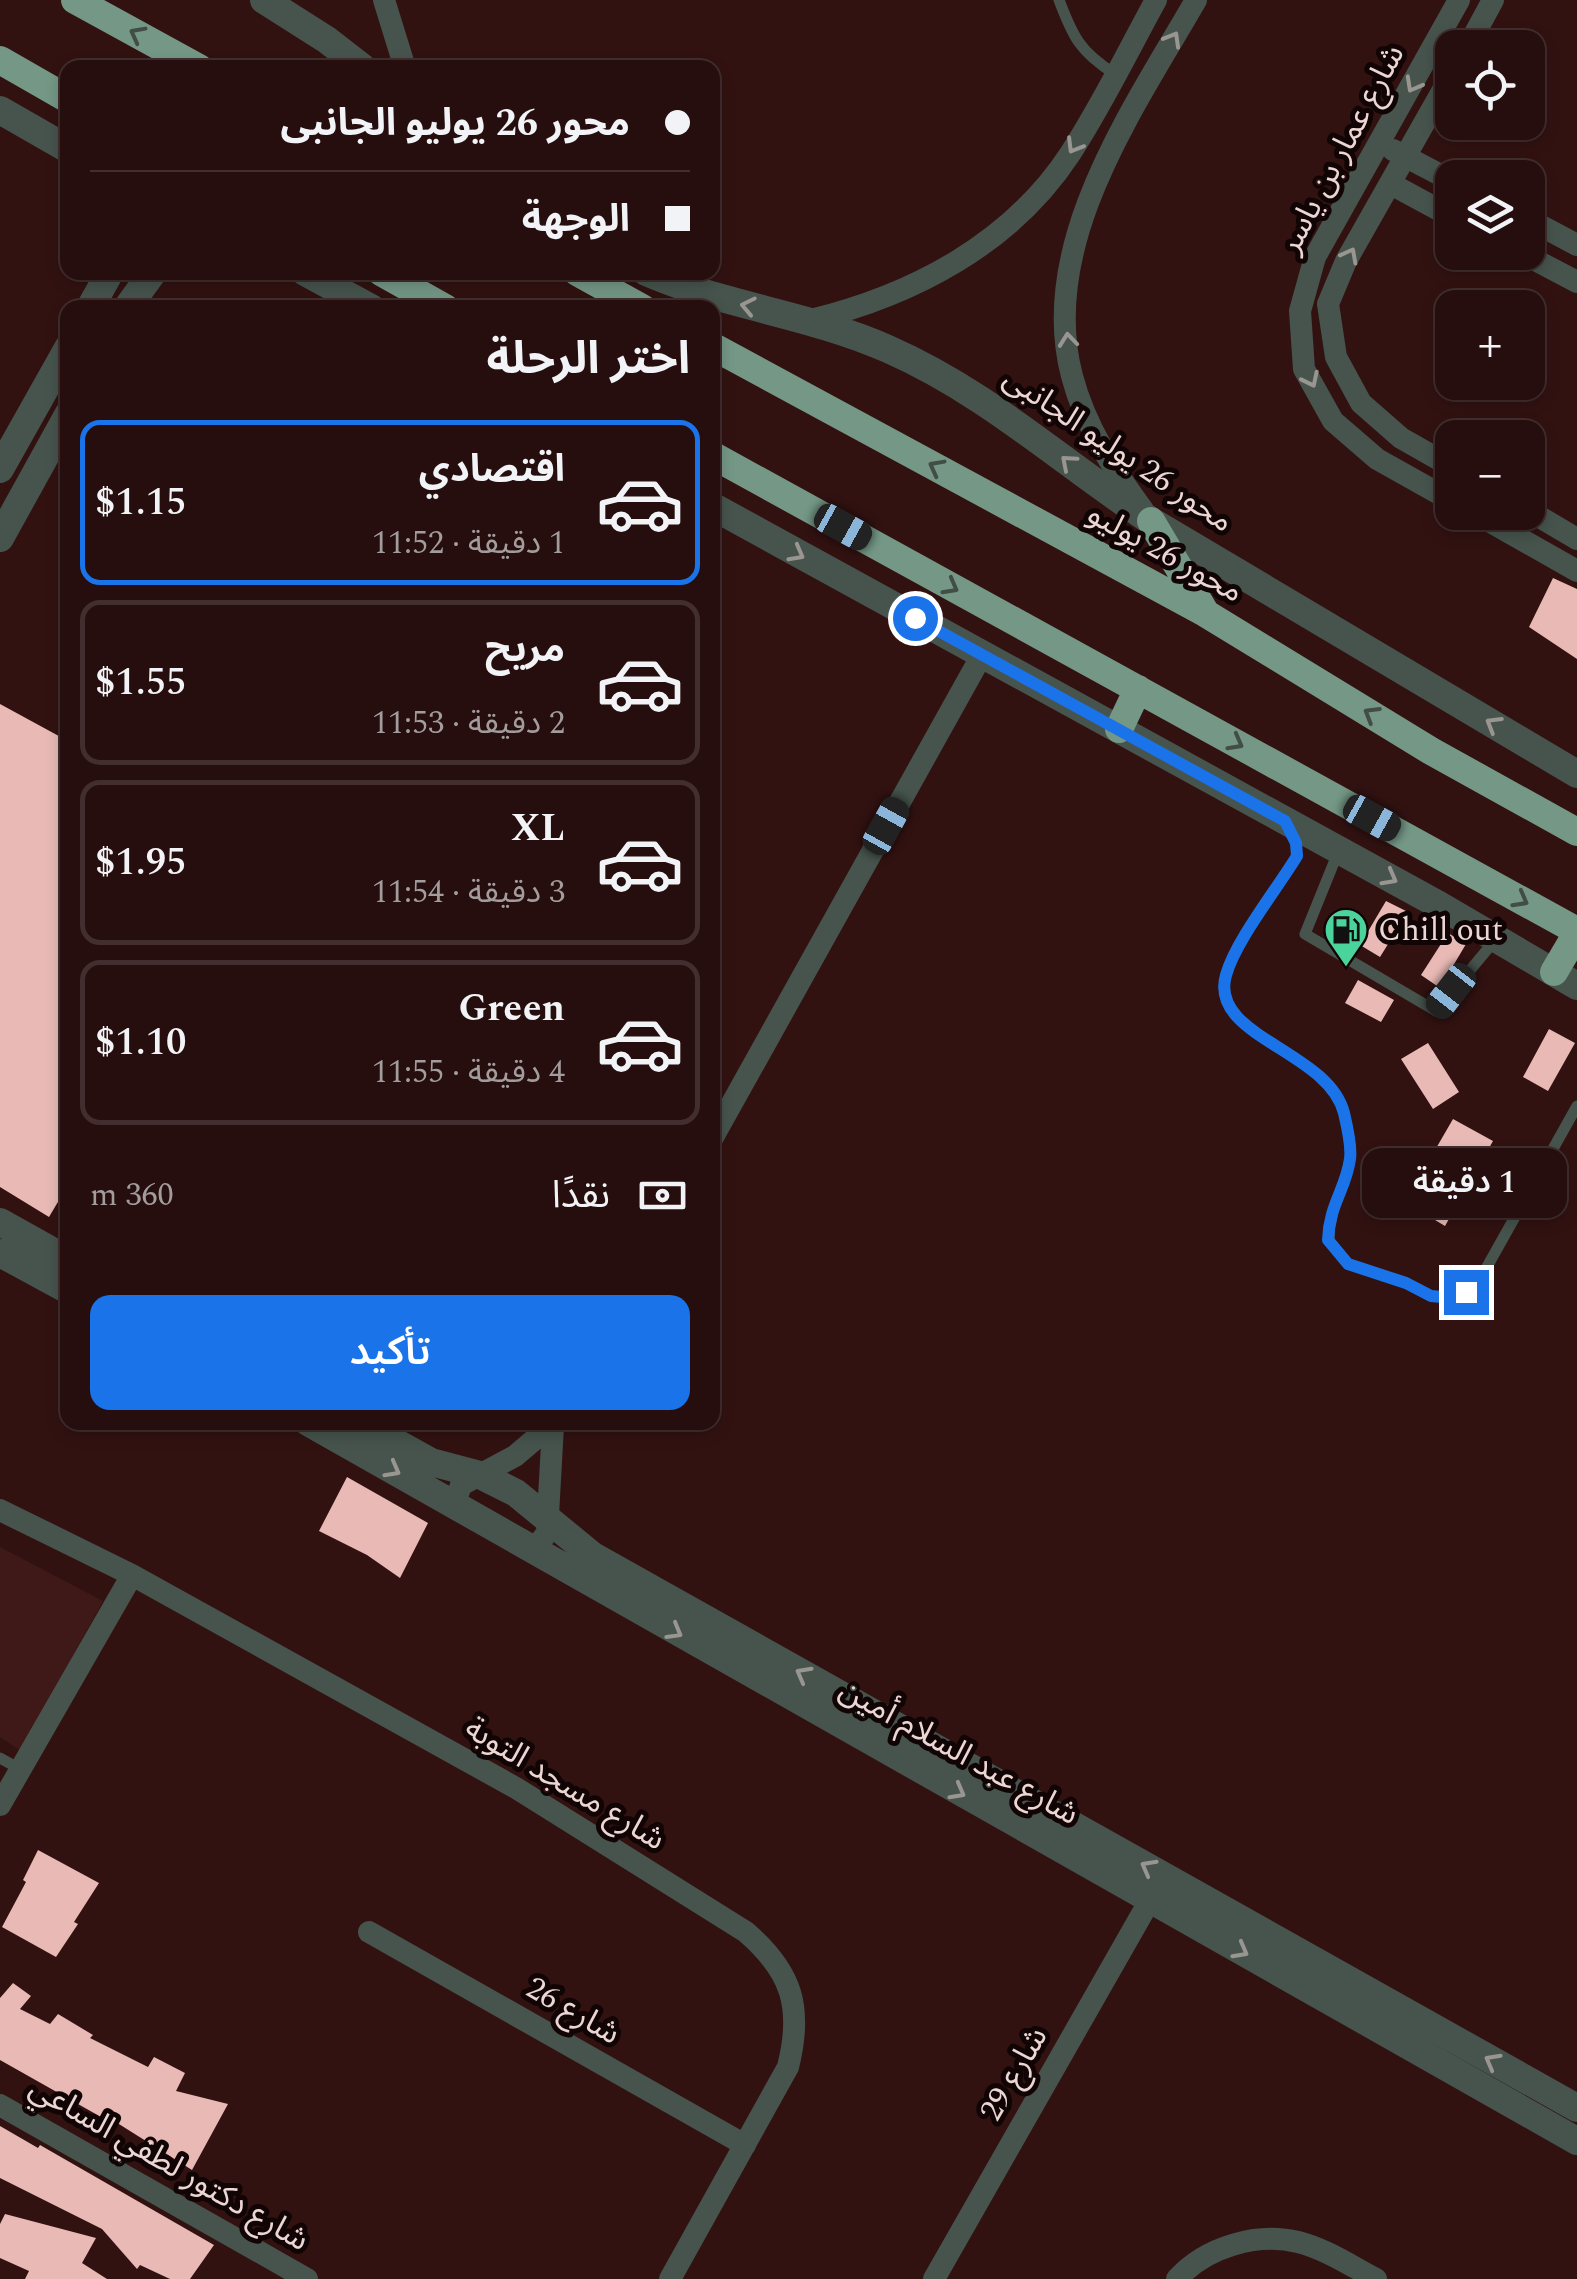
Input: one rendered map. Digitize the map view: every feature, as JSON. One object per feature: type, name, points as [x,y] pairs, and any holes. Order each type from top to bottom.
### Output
[{"type":"highway","points":[[75,0],[185,60]]},
{"type":"highway","points":[[0,60],[60,94]]},
{"type":"highway","points":[[395,280],[431,300]]},
{"type":"highway","points":[[591,280],[628,300]]},
{"type":"highway","name":"محور 26 يوليو","points":[[720,350],[1205,613],[1431,751],[1577,832]]},
{"type":"highway","points":[[720,459],[1577,932],[1565,979]]},
{"type":"highway","points":[[1151,521],[1205,613]]},
{"type":"highway","points":[[1119,729],[1138,689]]},
{"type":"street","points":[[264,0],[353,60]]},
{"type":"street","points":[[384,0],[402,60]]},
{"type":"street","points":[[812,320],[908,288],[988,241],[1052,179],[1070,154],[1156,0]]},
{"type":"street","points":[[1151,521],[1111,466],[1071,374],[1066,321],[1069,268],[1082,216],[1102,168],[1196,0]]},
{"type":"street","name":"شارع عمار بن ياسر","points":[[1435,492],[1377,459],[1333,421],[1304,369],[1300,311],[1316,257],[1460,0]]},
{"type":"street","points":[[1477,30],[1493,0]]},
{"type":"street","points":[[1115,74],[1145,89]]},
{"type":"street","name":"شارع عمار بن ياسر","points":[[1435,105],[1346,261],[1328,304],[1336,357],[1362,403],[1401,438],[1435,457]]},
{"type":"street","points":[[0,110],[60,144]]},
{"type":"street","points":[[1381,143],[1435,171]]},
{"type":"street","points":[[1391,184],[1435,208]]},
{"type":"street","points":[[1545,228],[1577,245]]},
{"type":"street","points":[[1545,265],[1577,282]]},
{"type":"street","points":[[320,280],[356,300]]},
{"type":"street","name":"محور 26 يوليو الجانبى","points":[[669,280],[734,303],[812,320],[888,348],[974,394],[1015,420],[1090,482],[1151,521],[1577,774]]},
{"type":"street","points":[[0,468],[60,362]]},
{"type":"street","points":[[0,538],[60,430]]},
{"type":"street","points":[[1421,484],[1435,471]]},
{"type":"street","points":[[720,510],[1339,850],[1565,979]]},
{"type":"street","points":[[1545,520],[1577,539]]},
{"type":"street","points":[[1505,530],[1577,571]]},
{"type":"street","points":[[720,1126],[983,653]]},
{"type":"street","points":[[0,1222],[60,1256]]},
{"type":"street","points":[[0,1253],[60,1286]]},
{"type":"street","name":"شارع عبد السلام أمين","points":[[322,1430],[527,1546],[1577,2108]]},
{"type":"street","name":"شارع عبد السلام أمين","points":[[374,1430],[432,1462],[480,1476],[516,1493],[593,1556],[1150,1900],[1577,2141]]},
{"type":"street","points":[[454,1503],[458,1489],[515,1456],[547,1430]]},
{"type":"street","points":[[527,1546],[544,1538],[548,1528],[554,1430]]},
{"type":"street","name":"شارع مسجد التوبة","points":[[0,1510],[132,1575],[516,1788],[746,1932],[768,1952],[785,1977],[794,2006],[795,2037],[788,2066],[670,2279]]},
{"type":"street","points":[[0,1805],[10,1764],[132,1575]]},
{"type":"street","name":"شارع 29","points":[[934,2279],[1150,1900]]},
{"type":"street","name":"شارع 26","points":[[369,1932],[745,2146]]},
{"type":"street","name":"شارع دكتور لطفي الساعي","points":[[0,2105],[307,2279]]},
{"type":"street","points":[[1177,2279],[1210,2254],[1238,2243],[1268,2239],[1298,2242],[1376,2279]]},
{"type":"lane","points":[[1059,0],[1078,45],[1115,74]]},
{"type":"lane","points":[[1285,821],[1296,843],[1297,856],[1233,956],[1224,978],[1224,997],[1249,1030],[1312,1067],[1338,1097],[1351,1157],[1329,1218],[1328,1240],[1348,1264],[1406,1283],[1431,1296],[1452,1298],[1466,1292],[1484,1274],[1577,1106]]},
{"type":"lane","points":[[1339,850],[1305,934],[1436,1010],[1496,939]]},
{"type":"shaded area","points":[[0,1547],[103,1601],[21,1751],[0,1737]]},
{"type":"building","points":[[1553,578],[1577,589],[1577,659],[1529,627]]},
{"type":"building","points":[[0,704],[60,737],[60,1198],[49,1217],[0,1187]]},
{"type":"building","points":[[1386,901],[1408,912],[1380,957],[1360,945]]},
{"type":"building","points":[[1448,933],[1466,944],[1440,988],[1421,975]]},
{"type":"building","points":[[1358,980],[1394,1000],[1381,1022],[1345,1003]]},
{"type":"building","points":[[1549,1029],[1575,1043],[1548,1091],[1523,1077]]},
{"type":"building","points":[[1428,1043],[1459,1092],[1433,1109],[1401,1059]]},
{"type":"building","points":[[1453,1119],[1493,1141],[1445,1226],[1405,1202]]},
{"type":"building","points":[[347,1477],[428,1523],[400,1578],[367,1555],[319,1531]]},
{"type":"building","points":[[38,1850],[99,1883],[56,1957],[2,1927]]},
{"type":"building","points":[[13,1983],[31,1996],[20,2009],[50,2024],[58,2014],[93,2035],[90,2038],[148,2067],[154,2057],[185,2073],[176,2091],[228,2104],[192,2170],[103,2114],[101,2117],[0,2060],[0,1998]]},
{"type":"building","points":[[0,2126],[214,2245],[190,2279],[170,2279],[140,2265],[137,2269],[102,2229],[0,2178]]},
{"type":"building","points":[[5,2214],[96,2238],[82,2263],[107,2279],[25,2279],[29,2271],[0,2258],[0,2224]]},
{"type":"place","name":"Chill out","points":[[1346,968]]},
{"type":"route","points":[[915,618],[1285,821],[1296,843],[1297,856],[1233,956],[1224,978],[1224,997],[1249,1030],[1312,1067],[1338,1097],[1351,1157],[1329,1218],[1328,1240],[1348,1264],[1406,1283],[1431,1296],[1452,1298],[1466,1292]]}]
